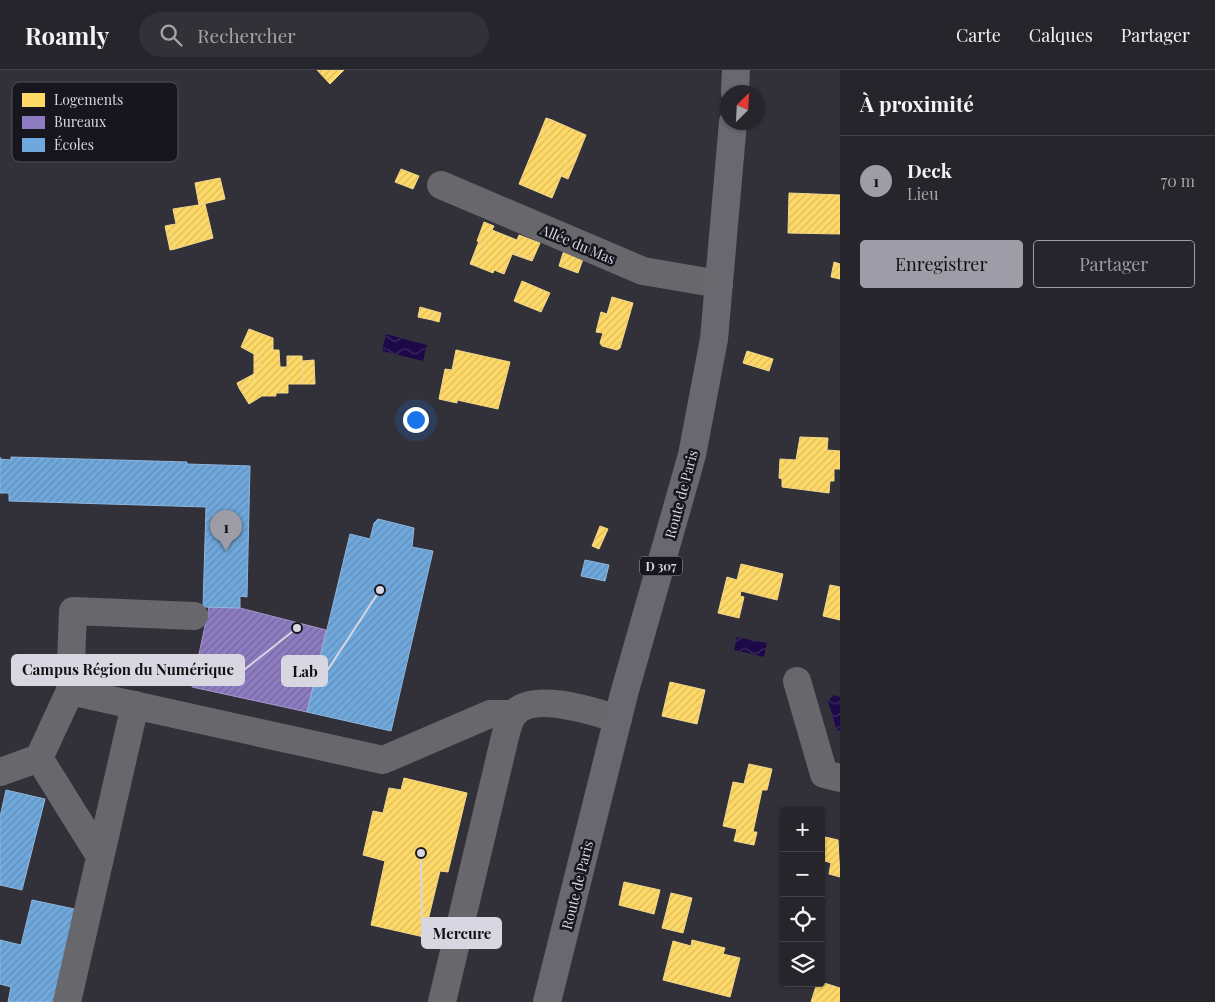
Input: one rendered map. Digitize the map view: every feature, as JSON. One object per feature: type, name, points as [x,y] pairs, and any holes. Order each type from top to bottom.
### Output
[{"type":"main road","points":[[735,85],[736,70]]},
{"type":"main road","name":"Route de Paris","points":[[547,1002],[618,719],[692,455],[714,339],[732,130]]},
{"type":"street","name":"Allée du Mas","points":[[442,186],[643,271],[719,284]]},
{"type":"street","points":[[0,772],[39,758],[70,691],[73,611],[194,616]]},
{"type":"street","points":[[797,681],[824,774],[840,778]]},
{"type":"street","points":[[70,691],[384,760],[490,714],[513,714],[525,706],[544,704],[576,706],[618,719]]},
{"type":"street","points":[[67,1002],[134,705]]},
{"type":"street","points":[[442,1002],[504,741],[513,714]]},
{"type":"street","points":[[39,758],[100,856]]},
{"type":"water","points":[[386,334],[427,345],[423,361],[382,351]]},
{"type":"water","points":[[737,637],[767,643],[764,657],[734,650]]},
{"type":"water","points":[[834,695],[840,697],[840,730],[837,731],[828,701]]},
{"type":"building: Logements","points":[[317,70],[344,70],[330,84]]},
{"type":"building: Logements","points":[[546,118],[552,120],[546,136],[540,133]]},
{"type":"building: Logements","points":[[552,120],[586,135],[576,160],[569,157],[552,198],[519,184],[540,133],[546,136]]},
{"type":"building: Logements","points":[[569,157],[576,160],[568,179],[561,176]]},
{"type":"building: Logements","points":[[401,169],[419,176],[413,189],[395,182]]},
{"type":"building: Logements","points":[[220,178],[225,199],[199,205],[195,183]]},
{"type":"building: Logements","points":[[789,193],[840,195],[840,234],[788,233]]},
{"type":"building: Logements","points":[[205,204],[213,238],[175,249],[170,225],[176,224],[173,209]]},
{"type":"building: Logements","points":[[484,222],[494,226],[492,230],[517,240],[519,235],[540,243],[533,259],[513,252],[504,274],[494,270],[493,273],[473,265],[478,252],[482,253],[485,244],[477,241]]},
{"type":"building: Logements","points":[[170,225],[175,249],[170,250],[165,226]]},
{"type":"building: Logements","points":[[479,241],[485,244],[482,253],[478,252],[473,265],[470,264]]},
{"type":"building: Logements","points":[[576,247],[586,251],[578,273],[559,266],[563,253]]},
{"type":"building: Logements","points":[[513,252],[533,259],[532,261],[512,254]]},
{"type":"building: Logements","points":[[834,262],[840,264],[840,279],[831,277]]},
{"type":"building: Logements","points":[[522,281],[550,293],[541,312],[514,301]]},
{"type":"building: Logements","points":[[612,297],[633,303],[620,348],[617,350],[602,346],[600,343],[603,333],[596,332],[601,312],[607,314]]},
{"type":"building: Logements","points":[[420,307],[434,311],[432,320],[418,317]]},
{"type":"building: Logements","points":[[434,311],[441,313],[439,322],[432,320]]},
{"type":"building: Logements","points":[[249,329],[273,338],[273,350],[279,350],[280,367],[287,367],[287,356],[302,356],[303,384],[288,384],[288,393],[276,393],[276,396],[262,396],[249,404],[239,388],[254,380],[254,365],[261,365],[260,354],[254,354],[241,347]]},
{"type":"building: Logements","points":[[456,350],[510,362],[498,409],[457,400],[457,403],[439,399],[445,369],[452,370]]},
{"type":"building: Logements","points":[[747,351],[773,359],[769,371],[743,363]]},
{"type":"building: Logements","points":[[254,354],[260,354],[261,365],[254,365]]},
{"type":"building: Logements","points":[[314,360],[315,384],[303,384],[302,361]]},
{"type":"building: Logements","points":[[254,374],[254,380],[239,388],[237,383]]},
{"type":"building: Logements","points":[[800,437],[828,438],[827,450],[840,451],[840,469],[834,469],[834,481],[830,481],[829,493],[782,487],[782,479],[779,478],[780,459],[796,460]]},
{"type":"building: Logements","points":[[600,526],[608,529],[599,549],[592,546]]},
{"type":"building: Logements","points":[[741,564],[783,574],[777,600],[741,591],[740,596],[744,597],[739,618],[718,613],[727,577],[737,580]]},
{"type":"building: Logements","points":[[830,585],[840,587],[840,620],[823,616]]},
{"type":"building: Logements","points":[[670,682],[705,690],[697,724],[662,716]]},
{"type":"building: Logements","points":[[749,764],[772,769],[767,790],[762,790],[753,832],[757,832],[754,845],[734,841],[737,829],[723,826],[733,782],[744,784]]},
{"type":"building: Logements","points":[[404,778],[467,793],[448,872],[440,871],[424,937],[371,925],[385,861],[363,855],[373,811],[383,813],[389,788],[401,790]]},
{"type":"building: Logements","points":[[825,837],[838,840],[840,877],[829,874],[831,863],[825,861]]},
{"type":"building: Logements","points":[[624,882],[660,890],[654,914],[619,905]]},
{"type":"building: Logements","points":[[671,893],[692,898],[683,933],[662,928]]},
{"type":"building: Logements","points":[[692,940],[725,948],[723,954],[740,958],[730,997],[663,980],[673,941],[691,946]]},
{"type":"building: Logements","points":[[825,983],[840,988],[840,1002],[811,1002],[816,987],[825,987]]},
{"type":"building: Bureaux","points":[[209,607],[240,608],[326,630],[307,712],[192,687]]},
{"type":"building: Écoles","points":[[11,457],[187,462],[187,464],[250,466],[247,597],[240,596],[240,608],[203,607],[206,507],[9,501],[9,493],[0,493],[0,459],[11,460]]},
{"type":"building: Écoles","points":[[378,519],[414,528],[412,547],[433,551],[391,731],[307,712],[350,534],[370,539],[374,523]]},
{"type":"building: Écoles","points":[[585,560],[609,565],[605,581],[581,576]]},
{"type":"building: Écoles","points":[[6,790],[45,799],[22,890],[0,885],[0,817]]},
{"type":"building: Écoles","points":[[32,900],[79,910],[58,1002],[8,1002],[11,987],[0,984],[0,940],[21,945]]},
{"type":"place","name":"Deck","points":[[226,551]]},
{"type":"place","name":"Lab","points":[[380,590]]},
{"type":"place","name":"Campus Région du Numérique","points":[[297,628]]},
{"type":"place","name":"Mercure","points":[[421,853]]}]
